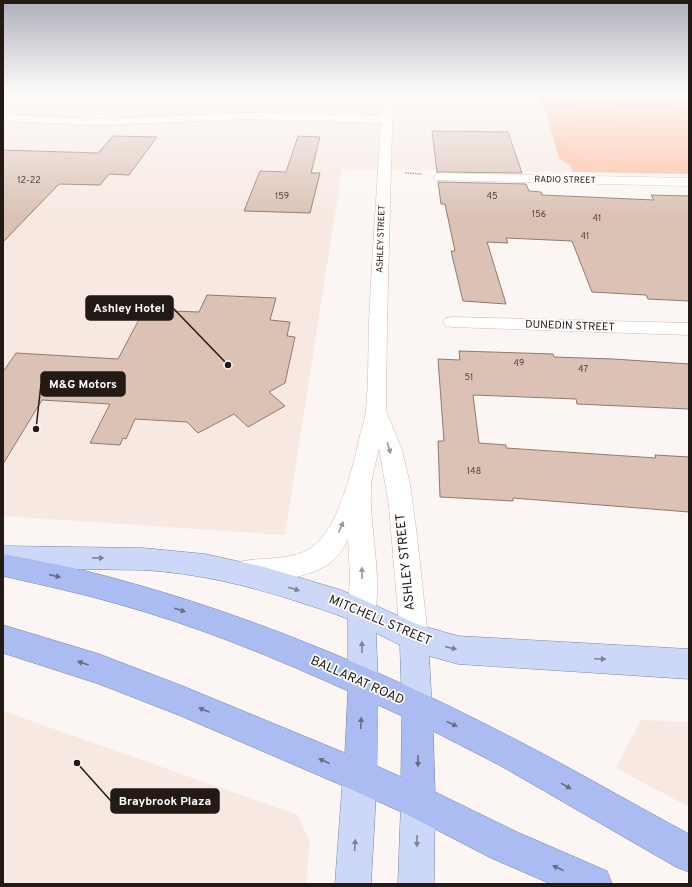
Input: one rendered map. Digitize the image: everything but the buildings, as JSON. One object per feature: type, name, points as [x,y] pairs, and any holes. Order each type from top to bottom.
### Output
[{"type":"highway","name":"BALLARAT ROAD","points":[[3,565],[108,589],[175,608],[227,626],[363,683],[484,740],[689,854]]},
{"type":"highway","points":[[3,639],[99,669],[192,705],[360,776],[418,802],[504,845],[594,884]]},
{"type":"highway","name":"ASHLEY STREET","points":[[360,776],[363,683]]},
{"type":"highway","name":"ASHLEY STREET","points":[[417,708],[418,802]]},
{"type":"main road","name":"MITCHELL STREET","points":[[3,557],[166,560],[199,564],[264,579],[324,598],[362,612],[414,637],[448,648],[469,651],[689,664]]},
{"type":"main road","name":"ASHLEY STREET","points":[[362,612],[363,683]]},
{"type":"main road","name":"ASHLEY STREET","points":[[414,637],[417,708]]},
{"type":"main road","name":"ASHLEY STREET","points":[[352,884],[360,776]]},
{"type":"main road","name":"ASHLEY STREET","points":[[416,884],[418,802]]},
{"type":"street","name":"ASHLEY STREET","points":[[362,612],[363,576],[359,512],[361,480],[376,411],[378,323],[386,133]]},
{"type":"street","name":"RADIO STREET","points":[[441,177],[689,182]]},
{"type":"street","name":"DUNEDIN STREET","points":[[452,322],[689,329]]},
{"type":"street","name":"ASHLEY STREET","points":[[376,411],[388,443],[396,478],[401,511],[414,637]]},
{"type":"street","points":[[236,573],[294,566],[303,564],[322,555],[329,548],[338,533],[361,480]]},
{"type":"path","points":[[384,171],[441,177]]},
{"type":"shaded area","points":[[3,133],[556,133],[573,172],[342,169],[285,535],[3,516]]},
{"type":"shaded area","points":[[552,133],[574,133],[573,138],[568,139],[580,158],[580,164],[569,164],[559,158]]},
{"type":"shaded area","points":[[556,133],[689,133],[689,174],[573,172]]},
{"type":"shaded area","points":[[620,133],[639,133],[638,134],[628,135]]},
{"type":"shaded area","points":[[3,711],[298,815],[310,842],[306,884],[3,884]]},
{"type":"shaded area","points":[[641,720],[689,722],[689,807],[616,768]]},
{"type":"place","name":"Ashley Hotel","points":[[228,365]]},
{"type":"place","name":"M&G Motors","points":[[36,429]]},
{"type":"place","name":"Braybrook Plaza","points":[[77,763]]}]
